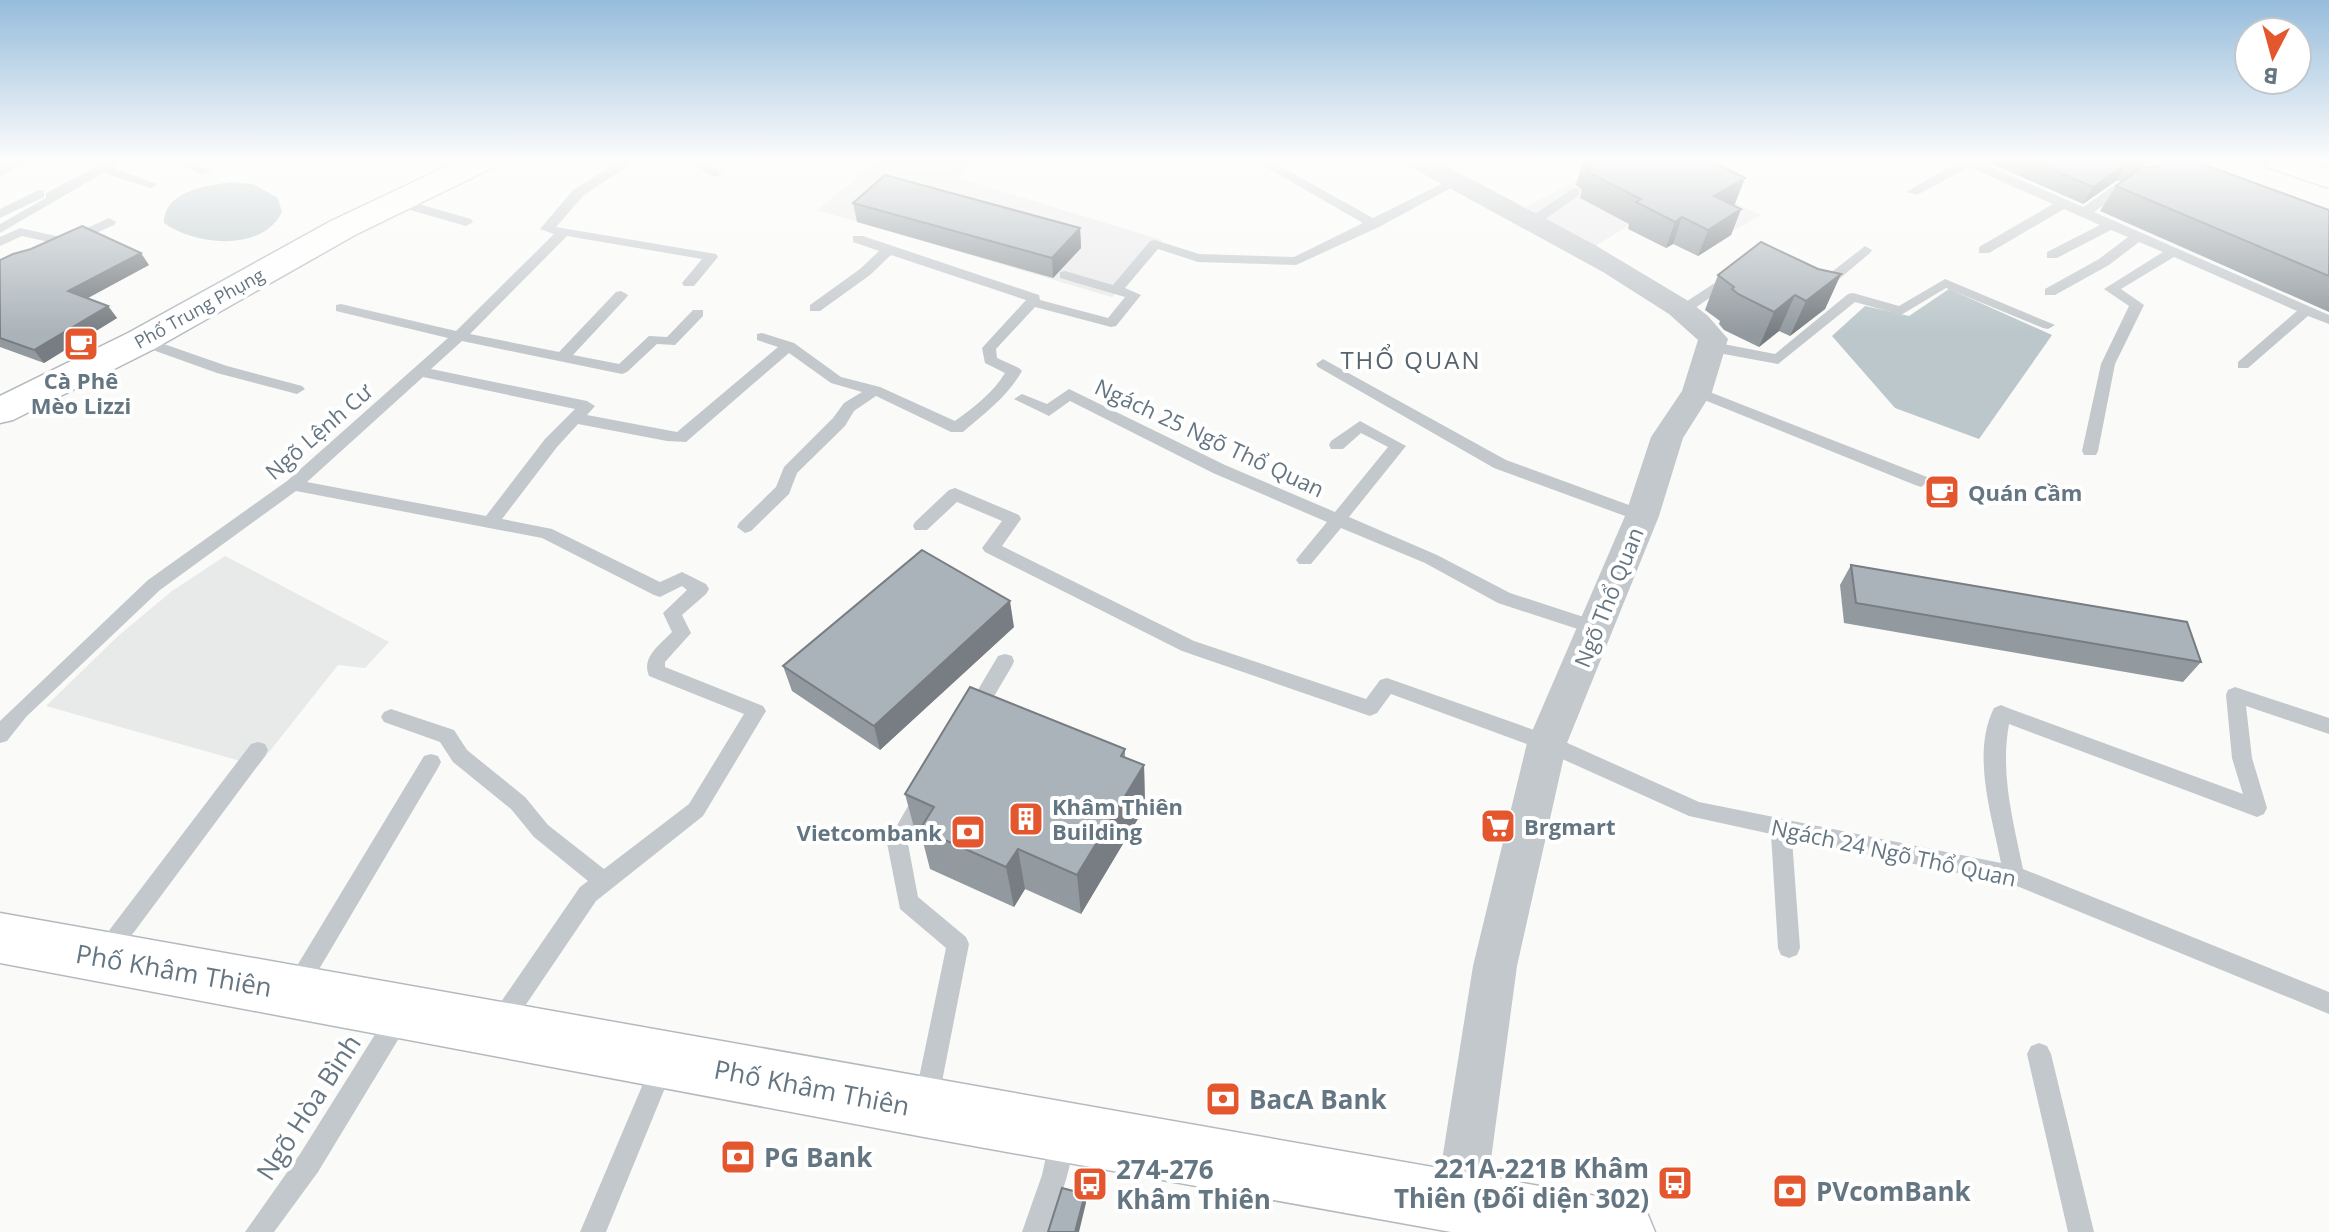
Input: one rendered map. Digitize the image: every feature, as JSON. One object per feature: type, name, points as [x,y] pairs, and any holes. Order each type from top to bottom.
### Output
[{"type":"main road","name":"Phố Trung Phụng","points":[[2,409],[141,341],[362,218]]},
{"type":"main road","name":"Phố Khâm Thiên","points":[[0,938],[1062,1132],[1459,1218],[1624,1232]]},
{"type":"street","points":[[1525,218],[1569,239],[1683,310],[1707,330],[1713,339],[1713,347]]},
{"type":"street","name":"Ngõ Thổ Quan","points":[[1459,1218],[1495,966],[1547,743],[1642,516],[1667,437],[1697,392],[1713,347]]},
{"type":"lane","points":[[3,235],[26,218]]},
{"type":"lane","points":[[454,218],[466,222]]},
{"type":"lane","points":[[556,218],[547,229],[711,257]]},
{"type":"lane","points":[[1364,218],[1374,224]]},
{"type":"lane","points":[[1116,290],[1155,244],[1198,258],[1296,261],[1385,218]]},
{"type":"lane","points":[[1532,222],[1537,218]]},
{"type":"lane","points":[[1984,250],[2038,218]]},
{"type":"lane","points":[[2100,218],[2329,320]]},
{"type":"lane","points":[[3,235],[20,232],[67,242],[109,222]]},
{"type":"lane","points":[[2052,255],[2112,224]]},
{"type":"lane","name":"Ngõ Lệnh Cư","points":[[0,735],[19,712],[154,585],[293,485],[460,335],[564,232]]},
{"type":"lane","points":[[2050,292],[2104,262],[2138,236]]},
{"type":"lane","points":[[762,337],[789,346],[836,380],[875,390],[957,428],[999,393],[1014,371],[990,360],[989,348],[1034,298],[858,239]]},
{"type":"lane","points":[[689,283],[721,245]]},
{"type":"lane","points":[[815,308],[865,272],[889,249]]},
{"type":"lane","points":[[1809,298],[1865,250]]},
{"type":"lane","points":[[2090,451],[2108,364],[2137,305],[2111,289],[2173,252]]},
{"type":"lane","points":[[1683,310],[1744,267]]},
{"type":"lane","points":[[1032,302],[1111,323],[1134,295],[1065,275]]},
{"type":"lane","points":[[1713,347],[1778,359],[1853,297],[1901,311],[1945,283],[2048,325]]},
{"type":"lane","points":[[563,357],[621,295]]},
{"type":"lane","points":[[341,308],[622,369],[654,339],[670,342],[698,313]]},
{"type":"lane","points":[[2243,365],[2307,310]]},
{"type":"lane","points":[[141,341],[222,370],[297,389]]},
{"type":"lane","points":[[577,419],[680,438],[789,346]]},
{"type":"lane","points":[[1323,364],[1500,464],[1642,516]]},
{"type":"lane","points":[[419,371],[587,406],[551,443],[490,523]]},
{"type":"lane","points":[[745,527],[783,490],[790,471],[839,422],[849,407],[875,390]]},
{"type":"lane","points":[[1697,392],[1921,481]]},
{"type":"lane","name":"Ngách 25 Ngõ Thổ Quan","points":[[1022,399],[1049,411],[1069,394],[1219,469],[1431,559],[1504,598],[1596,628]]},
{"type":"lane","points":[[1337,445],[1360,426],[1398,446],[1339,522]]},
{"type":"lane","points":[[293,485],[546,533],[660,590],[682,578],[700,589],[672,613],[682,633],[656,660],[656,671],[756,711],[696,810],[588,894],[498,1027]]},
{"type":"lane","name":"Ngách 24 Ngõ Thổ Quan","points":[[921,526],[955,494],[1013,519],[991,548],[1188,646],[1370,708],[1387,685],[1547,743],[1696,810],[2014,875],[2329,1003]]},
{"type":"lane","name":"Ngách 25 Ngõ Thổ Quan","points":[[1305,560],[1339,522]]},
{"type":"lane","points":[[959,739],[1005,661]]},
{"type":"lane","points":[[2014,875],[1996,786],[1994,751],[2001,713],[2257,808],[2242,758],[2235,695],[2329,726]]},
{"type":"lane","points":[[391,717],[447,736],[460,756],[518,803],[564,851],[604,881]]},
{"type":"lane","points":[[101,957],[258,750]]},
{"type":"lane","points":[[293,991],[431,762]]},
{"type":"lane","points":[[924,1108],[958,944],[908,902],[897,843],[935,778]]},
{"type":"lane","points":[[1781,828],[1789,948]]},
{"type":"lane","name":"Ngõ Hòa Bình","points":[[258,1232],[309,1163],[403,1010]]},
{"type":"lane","points":[[2039,1054],[2081,1232]]},
{"type":"lane","points":[[593,1232],[665,1060]]},
{"type":"lane","points":[[1035,1232],[1054,1175],[1062,1132]]},
{"type":"shaded area","points":[[165,218],[277,218],[259,234],[227,241],[192,236],[164,223]]},
{"type":"shaded area","points":[[846,218],[1091,218],[1162,240],[1112,297]]},
{"type":"shaded area","points":[[1541,218],[1640,218],[1595,246]]},
{"type":"shaded area","points":[[1709,218],[1755,218],[1735,230]]},
{"type":"shaded area","points":[[1949,289],[2052,335],[1979,439],[1895,408],[1832,336],[1865,306],[1909,316]]},
{"type":"shaded area","points":[[225,556],[389,642],[365,668],[338,665],[258,766],[46,706],[118,636],[172,591]]},
{"type":"building","points":[[909,218],[1045,218],[1080,228],[1052,258]]},
{"type":"building","points":[[1685,218],[1726,218],[1708,230]]},
{"type":"building","points":[[2193,218],[2329,218],[2329,276]]},
{"type":"building","points":[[82,226],[141,253],[68,291],[108,306],[34,350],[0,338],[0,260]]},
{"type":"building","points":[[1761,242],[1818,269],[1841,274],[1806,301],[1795,295],[1774,312],[1738,294],[1718,275]]},
{"type":"building","points":[[922,550],[1010,601],[874,726],[783,666]]},
{"type":"building","points":[[1851,565],[2187,622],[2201,662],[1856,603]]},
{"type":"building","name":"Khâm Thiên Building","points":[[970,687],[1125,749],[1121,756],[1144,765],[1077,875],[1018,849],[1006,867],[920,829],[934,807],[905,794]]},
{"type":"building","points":[[1062,1188],[1085,1194],[1075,1232],[1048,1232]]},
{"type":"place","name":"Cà Phê Mèo Lizzi","points":[[81,344]]},
{"type":"place","name":"Quán Cầm","points":[[1942,492]]},
{"type":"place","name":"Khâm Thiên Building","points":[[1026,819]]},
{"type":"place","name":"Brgmart","points":[[1498,826]]},
{"type":"place","name":"Vietcombank","points":[[968,832]]},
{"type":"place","name":"BacA Bank","points":[[1223,1099]]},
{"type":"place","name":"PG Bank","points":[[738,1157]]},
{"type":"place","name":"221A-221B Khâm Thiên (Đối diện 302)","points":[[1675,1183]]},
{"type":"place","name":"274-276 Khâm Thiên","points":[[1090,1184]]},
{"type":"place","name":"PVcomBank","points":[[1790,1191]]},
{"type":"district","name":"THỔ QUAN","points":[[1411,359]]}]
